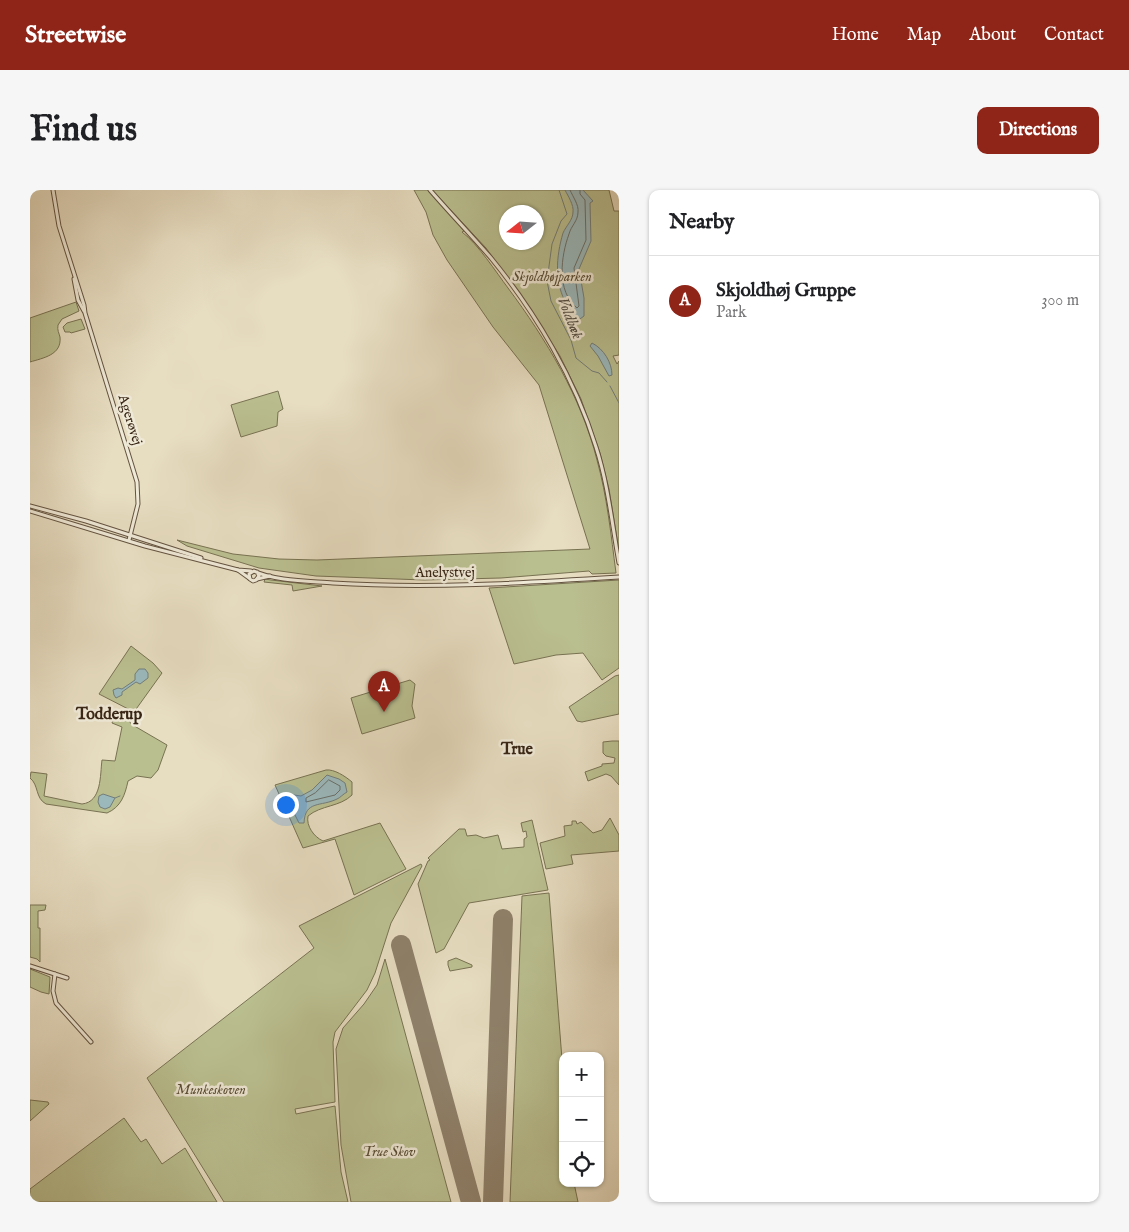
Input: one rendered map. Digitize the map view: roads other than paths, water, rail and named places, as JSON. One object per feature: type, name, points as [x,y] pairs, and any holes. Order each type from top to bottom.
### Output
[{"type":"street","name":"Agerøvej","points":[[53,190],[58,221],[73,274],[137,482],[138,504],[129,540]]},
{"type":"street","points":[[430,190],[492,260],[525,305],[564,371],[585,415],[599,456],[619,563]]},
{"type":"street","points":[[30,506],[86,521],[208,562]]},
{"type":"street","points":[[30,512],[238,570],[257,572],[259,576],[253,581],[238,570]]},
{"type":"street","points":[[249,578],[251,571]]},
{"type":"street","name":"Anelystvej","points":[[257,572],[271,576],[336,583],[421,585],[530,583],[619,577]]},
{"type":"street","name":"Anelystvej","points":[[257,579],[271,576]]},
{"type":"street","points":[[30,966],[67,978]]},
{"type":"street","points":[[55,974],[53,991],[56,1003],[90,1042]]},
{"type":"water","points":[[565,190],[583,190],[593,201],[590,203],[591,241],[579,269],[584,298],[584,316],[580,319],[574,315],[567,305],[558,279],[558,261],[563,233],[573,215],[572,204]]},
{"type":"water","points":[[592,343],[606,357],[611,366],[612,375],[609,376],[590,346]]},
{"type":"water","points":[[139,669],[145,669],[148,673],[148,678],[140,684],[136,682],[116,698],[113,690],[122,689],[135,680],[135,674]]},
{"type":"water","points":[[327,775],[345,783],[347,792],[337,799],[311,807],[307,811],[304,823],[299,823],[286,797],[287,794],[301,796],[312,790]]},
{"type":"water","points":[[103,794],[115,798],[110,807],[105,809],[100,807],[98,802],[99,796]]},
{"type":"waterway","name":"Voldbæk","points":[[559,190],[567,214],[561,221],[552,244],[547,281],[551,301],[571,340],[576,358],[592,371],[599,373],[607,382]]},
{"type":"waterway","name":"Voldbæk","points":[[610,386],[619,403]]},
{"type":"waterway","points":[[115,798],[120,796]]},
{"type":"place","name":"Skjoldhøj Gruppe","points":[[384,712]]},
{"type":"district","name":"Todderup","points":[[109,715]]},
{"type":"district","name":"True","points":[[517,750]]},
{"type":"park label","name":"Skjoldhøjparken","points":[[552,277]]},
{"type":"park label","name":"Munkeskoven","points":[[211,1090]]},
{"type":"park label","name":"True Skov","points":[[389,1152]]}]
